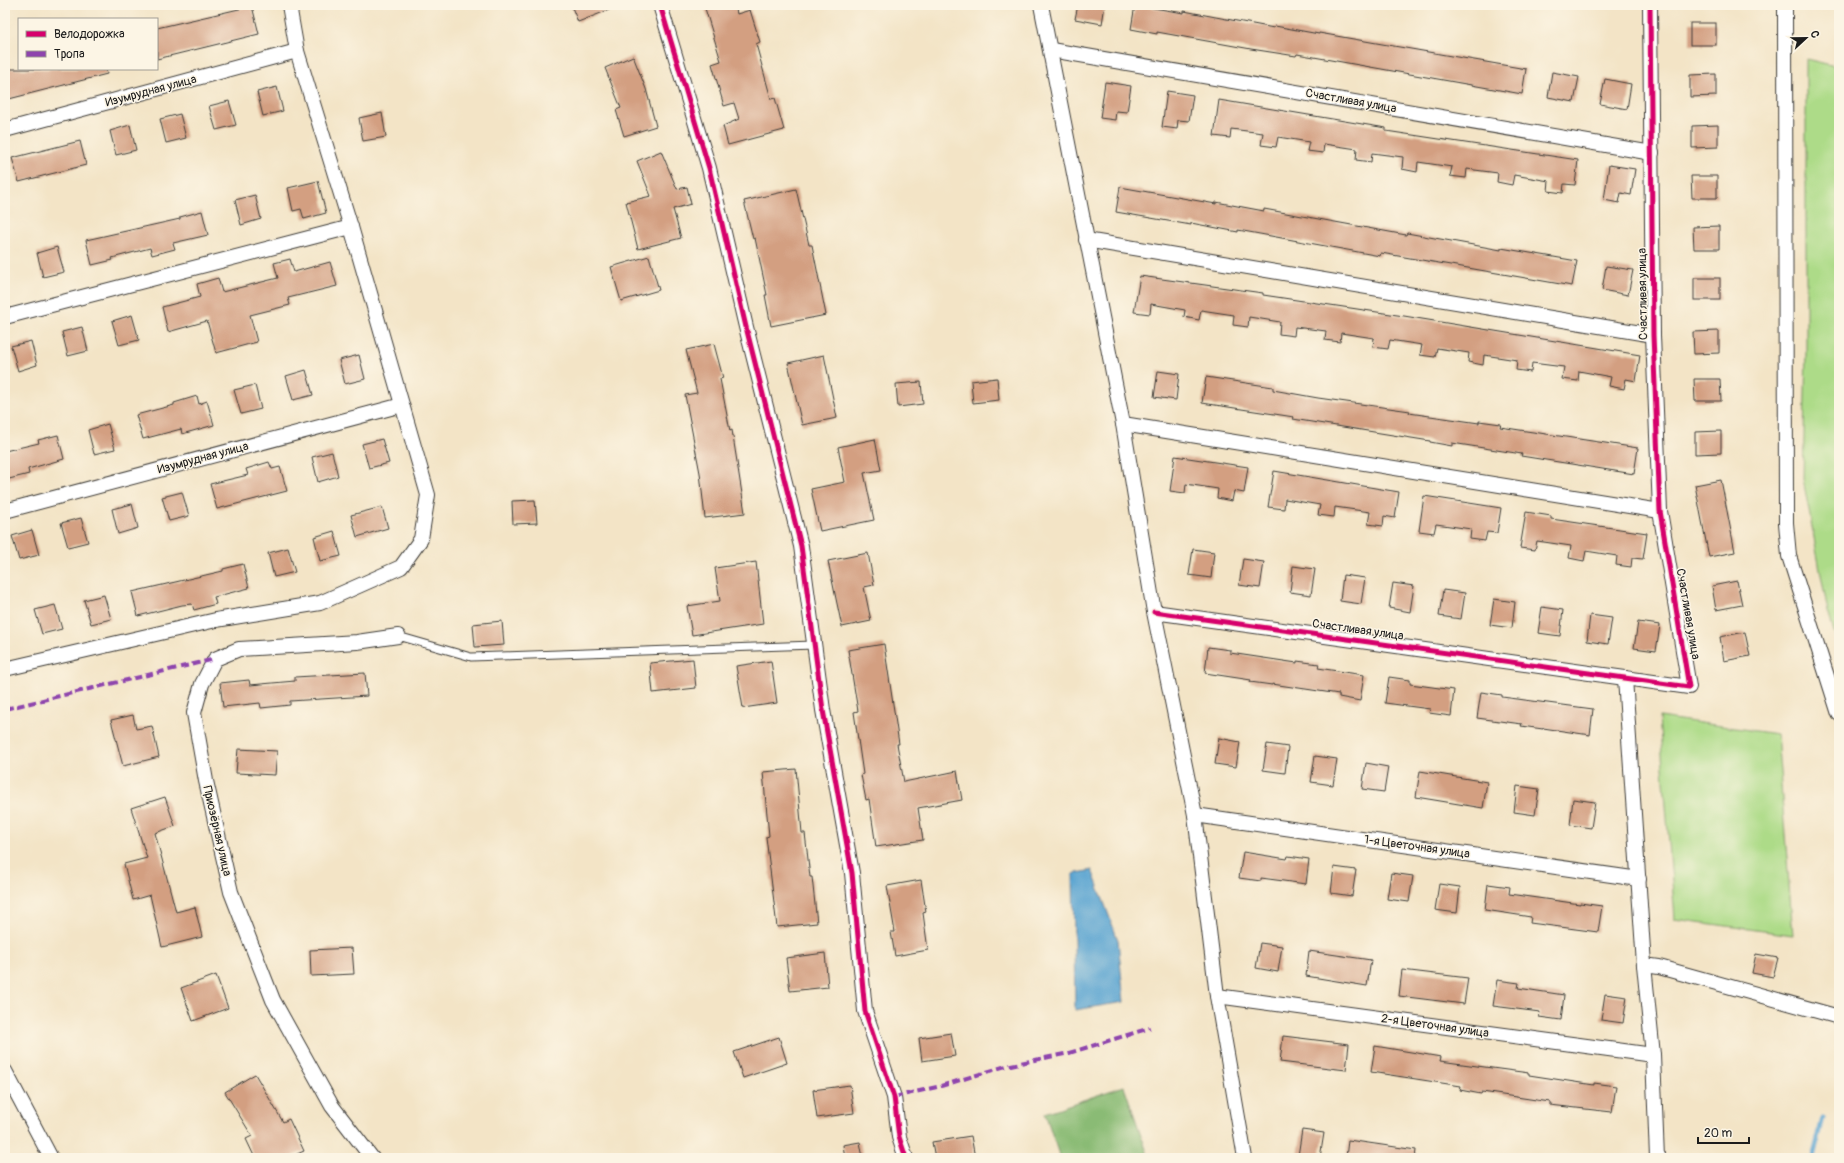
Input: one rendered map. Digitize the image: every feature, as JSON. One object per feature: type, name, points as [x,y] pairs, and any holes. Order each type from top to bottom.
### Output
[{"type":"street","points":[[5,669],[216,620],[320,603],[401,566],[421,539],[428,495],[351,227],[298,51],[289,5]]},
{"type":"street","points":[[660,5],[709,168],[746,327],[801,546],[823,710],[852,873],[865,1011],[894,1097],[899,1137],[906,1158]]},
{"type":"street","points":[[1041,5],[1123,424],[1154,612],[1195,815],[1217,996],[1245,1158]]},
{"type":"street","name":"Счастливая улица","points":[[1154,612],[1689,687],[1660,511],[1653,335],[1650,5]]},
{"type":"street","points":[[1785,5],[1786,523],[1789,556],[1834,682],[1839,714]]},
{"type":"street","name":"Счастливая улица","points":[[1050,50],[1652,153]]},
{"type":"street","name":"Изумрудная улица","points":[[5,130],[298,51]]},
{"type":"street","points":[[5,317],[351,227]]},
{"type":"street","name":"Счастливая улица","points":[[1086,240],[1653,335]]},
{"type":"street","name":"Изумрудная улица","points":[[5,511],[402,406]]},
{"type":"street","points":[[1123,424],[1660,511]]},
{"type":"street","name":"Приозёрная улица","points":[[372,1158],[332,1106],[273,1000],[231,892],[206,781],[194,714],[202,684],[215,658],[238,649],[357,642],[398,636]]},
{"type":"street","points":[[1625,678],[1644,965],[1653,1055],[1657,1158]]},
{"type":"street","name":"1-я Цветочная улица","points":[[1195,815],[1639,879]]},
{"type":"street","points":[[1644,965],[1659,967],[1839,1017]]},
{"type":"street","name":"2-я Цветочная улица","points":[[1217,996],[1653,1055]]},
{"type":"street","points":[[5,1071],[51,1158]]},
{"type":"lane","points":[[398,636],[471,657],[814,645]]},
{"type":"green space","points":[[1806,59],[1839,67],[1839,648],[1828,612],[1803,479],[1806,352]]},
{"type":"green space","points":[[1659,717],[1777,734],[1793,935],[1675,919]]},
{"type":"green space","points":[[1124,1086],[1149,1158],[1060,1158],[1045,1113]]},
{"type":"water","points":[[1092,870],[1118,940],[1124,1002],[1075,1010],[1073,874]]},
{"type":"building","points":[[571,5],[619,5],[619,6],[578,22]]},
{"type":"building","points":[[704,5],[735,5],[737,14],[750,10],[760,42],[756,44],[771,99],[775,98],[784,130],[728,145],[723,126],[739,119],[734,103],[724,106],[712,64],[721,61]]},
{"type":"building","points":[[1078,5],[1105,5],[1102,24],[1075,19]]},
{"type":"building","points":[[1135,5],[1184,13],[1184,11],[1274,28],[1275,26],[1319,33],[1526,69],[1522,94],[1297,54],[1296,56],[1157,32],[1157,34],[1131,29]]},
{"type":"building","points":[[252,6],[259,34],[158,59],[158,28]]},
{"type":"building","points":[[1690,23],[1716,23],[1716,45],[1690,45]]},
{"type":"building","points":[[633,56],[646,89],[656,126],[624,136],[616,110],[621,108],[605,68]]},
{"type":"building","points":[[5,69],[106,70],[107,74],[5,100]]},
{"type":"building","points":[[1552,72],[1579,77],[1574,102],[1548,97]]},
{"type":"building","points":[[1716,74],[1716,96],[1690,97],[1690,75]]},
{"type":"building","points":[[1605,79],[1631,84],[1627,109],[1600,104]]},
{"type":"building","points":[[1105,82],[1131,86],[1127,112],[1116,111],[1115,120],[1100,118]]},
{"type":"building","points":[[277,87],[283,111],[263,116],[257,92]]},
{"type":"building","points":[[1167,91],[1193,95],[1189,121],[1178,120],[1177,129],[1162,127]]},
{"type":"building","points":[[1219,100],[1386,128],[1386,131],[1578,160],[1575,185],[1564,184],[1563,193],[1548,191],[1549,181],[1514,175],[1512,185],[1497,182],[1498,173],[1467,169],[1466,178],[1450,176],[1452,167],[1418,162],[1417,172],[1402,169],[1403,157],[1372,153],[1371,162],[1356,160],[1357,149],[1324,144],[1323,153],[1307,151],[1309,142],[1278,137],[1276,147],[1261,145],[1263,133],[1231,129],[1230,138],[1214,136]]},
{"type":"building","points":[[229,101],[236,125],[216,130],[209,106]]},
{"type":"building","points":[[382,113],[386,137],[363,141],[359,118]]},
{"type":"building","points":[[180,114],[186,138],[166,143],[160,119]]},
{"type":"building","points":[[130,125],[136,150],[116,155],[110,131]]},
{"type":"building","points":[[1718,125],[1718,147],[1692,148],[1692,126]]},
{"type":"building","points":[[80,141],[86,165],[19,182],[12,158]]},
{"type":"building","points":[[661,151],[677,189],[687,187],[691,204],[673,209],[681,238],[638,249],[626,202],[651,196],[637,161]]},
{"type":"building","points":[[1609,165],[1635,169],[1631,195],[1621,193],[1619,203],[1604,200]]},
{"type":"building","points":[[1691,176],[1717,176],[1717,198],[1692,198]]},
{"type":"building","points":[[318,181],[326,213],[304,219],[301,209],[293,211],[288,188]]},
{"type":"building","points":[[1120,187],[1216,204],[1216,202],[1264,211],[1264,209],[1406,235],[1407,233],[1501,250],[1501,248],[1577,261],[1572,286],[1381,253],[1380,256],[1238,230],[1238,232],[1191,223],[1191,225],[1116,212]]},
{"type":"building","points":[[796,189],[809,245],[812,245],[826,315],[771,326],[765,295],[767,295],[755,238],[753,239],[744,201]]},
{"type":"building","points":[[255,195],[261,219],[241,225],[235,200]]},
{"type":"building","points":[[202,211],[208,235],[173,243],[175,249],[152,255],[150,248],[92,265],[86,240],[180,219],[180,217]]},
{"type":"building","points":[[1719,226],[1719,249],[1694,249],[1693,227]]},
{"type":"building","points":[[57,247],[64,272],[43,277],[37,253]]},
{"type":"building","points":[[649,256],[659,290],[621,301],[611,267]]},
{"type":"building","points":[[290,259],[294,272],[330,262],[337,286],[288,298],[290,305],[250,315],[257,342],[216,353],[207,321],[168,332],[162,307],[200,297],[197,284],[218,278],[222,292],[278,278],[274,263]]},
{"type":"building","points":[[1606,266],[1633,270],[1628,295],[1602,290]]},
{"type":"building","points":[[1140,276],[1263,293],[1263,295],[1404,316],[1640,355],[1636,381],[1626,379],[1624,389],[1609,386],[1611,377],[1579,371],[1578,381],[1562,379],[1564,367],[1532,363],[1531,372],[1516,370],[1517,360],[1484,355],[1483,365],[1468,362],[1469,353],[1437,348],[1435,357],[1420,355],[1422,345],[1390,340],[1388,349],[1373,347],[1374,338],[1341,333],[1340,342],[1325,340],[1326,331],[1295,327],[1294,336],[1279,334],[1280,322],[1249,317],[1248,327],[1233,325],[1234,315],[1201,310],[1199,320],[1184,317],[1185,310],[1151,304],[1150,314],[1134,312]]},
{"type":"building","points":[[1694,278],[1720,278],[1720,300],[1694,300]]},
{"type":"building","points":[[132,315],[139,340],[119,345],[112,321]]},
{"type":"building","points":[[82,327],[88,351],[68,356],[62,332]]},
{"type":"building","points":[[1719,331],[1719,353],[1694,354],[1693,332]]},
{"type":"building","points":[[31,341],[37,365],[18,371],[11,346]]},
{"type":"building","points":[[714,344],[723,378],[720,379],[730,431],[732,430],[745,513],[705,518],[700,473],[685,395],[697,393],[686,350]]},
{"type":"building","points":[[359,355],[365,379],[345,384],[339,360]]},
{"type":"building","points":[[824,355],[837,418],[802,425],[788,363]]},
{"type":"building","points":[[306,370],[313,395],[293,400],[286,376]]},
{"type":"building","points":[[1158,371],[1179,374],[1176,400],[1154,397]]},
{"type":"building","points":[[1206,377],[1273,387],[1273,390],[1318,398],[1410,411],[1409,413],[1479,423],[1479,421],[1501,424],[1500,427],[1638,448],[1634,474],[1521,456],[1522,454],[1452,443],[1452,446],[1430,441],[1293,419],[1294,417],[1202,403]]},
{"type":"building","points":[[997,378],[999,400],[973,403],[971,381]]},
{"type":"building","points":[[1694,379],[1720,379],[1721,401],[1695,401]]},
{"type":"building","points":[[921,382],[923,404],[898,407],[896,384]]},
{"type":"building","points":[[255,385],[261,409],[241,414],[234,390]]},
{"type":"building","points":[[197,396],[199,404],[207,401],[214,425],[182,434],[181,429],[143,439],[136,415],[174,405],[174,403]]},
{"type":"building","points":[[108,424],[115,449],[94,454],[88,430]]},
{"type":"building","points":[[1721,431],[1721,453],[1695,454],[1695,432]]},
{"type":"building","points":[[58,435],[64,459],[28,469],[29,474],[5,480],[5,451],[39,443],[38,440]]},
{"type":"building","points":[[382,439],[389,463],[369,468],[362,444]]},
{"type":"building","points":[[875,439],[881,470],[864,473],[874,520],[820,531],[811,489],[845,482],[838,447]]},
{"type":"building","points":[[332,452],[338,476],[318,482],[312,457]]},
{"type":"building","points":[[1175,456],[1248,467],[1244,493],[1234,491],[1232,501],[1217,498],[1218,489],[1186,484],[1185,493],[1170,491]]},
{"type":"building","points":[[269,462],[272,469],[280,467],[287,491],[217,509],[210,484],[248,475],[246,469]]},
{"type":"building","points":[[1274,471],[1399,492],[1395,518],[1384,516],[1383,526],[1368,524],[1370,512],[1335,507],[1334,517],[1318,515],[1320,505],[1285,499],[1284,509],[1268,507]]},
{"type":"building","points":[[1721,480],[1735,552],[1709,557],[1695,485]]},
{"type":"building","points":[[182,492],[189,516],[169,521],[162,497]]},
{"type":"building","points":[[1424,496],[1501,508],[1497,533],[1487,532],[1485,541],[1470,539],[1471,529],[1436,524],[1434,533],[1419,531]]},
{"type":"building","points":[[535,500],[537,523],[513,524],[512,501]]},
{"type":"building","points":[[132,504],[138,528],[118,534],[112,509]]},
{"type":"building","points":[[382,507],[388,528],[357,537],[351,515]]},
{"type":"building","points":[[1526,512],[1551,516],[1551,519],[1647,533],[1643,559],[1632,558],[1631,567],[1616,565],[1617,556],[1586,551],[1584,561],[1569,558],[1571,546],[1537,541],[1535,550],[1520,548]]},
{"type":"building","points":[[81,518],[88,542],[68,547],[61,523]]},
{"type":"building","points":[[32,530],[39,555],[19,560],[12,536]]},
{"type":"building","points":[[334,531],[341,556],[320,561],[314,537]]},
{"type":"building","points":[[288,548],[295,572],[274,577],[268,553]]},
{"type":"building","points":[[1193,549],[1214,552],[1211,578],[1189,575]]},
{"type":"building","points":[[868,553],[874,585],[864,587],[871,621],[842,627],[828,561]]},
{"type":"building","points":[[1243,559],[1264,562],[1260,588],[1239,585]]},
{"type":"building","points":[[756,562],[763,624],[692,635],[687,606],[720,601],[715,568]]},
{"type":"building","points":[[243,564],[249,588],[214,597],[216,604],[194,610],[192,604],[182,605],[138,616],[132,592],[223,571],[223,569]]},
{"type":"building","points":[[1293,566],[1315,569],[1311,595],[1290,592]]},
{"type":"building","points":[[1343,575],[1365,578],[1361,604],[1340,601]]},
{"type":"building","points":[[1737,581],[1742,605],[1716,610],[1712,586]]},
{"type":"building","points":[[1393,583],[1414,586],[1410,612],[1389,608]]},
{"type":"building","points":[[1443,590],[1465,593],[1461,619],[1439,616]]},
{"type":"building","points":[[104,595],[111,619],[91,624],[84,600]]},
{"type":"building","points":[[1494,599],[1515,602],[1512,628],[1490,625]]},
{"type":"building","points":[[55,605],[62,629],[42,634],[35,610]]},
{"type":"building","points":[[1542,607],[1563,610],[1560,636],[1538,633]]},
{"type":"building","points":[[1590,615],[1612,618],[1608,644],[1587,641]]},
{"type":"building","points":[[502,621],[504,645],[475,647],[473,624]]},
{"type":"building","points":[[1638,622],[1660,625],[1656,651],[1634,648]]},
{"type":"building","points":[[1745,632],[1750,656],[1724,661],[1720,637]]},
{"type":"building","points":[[884,644],[899,744],[897,744],[904,782],[957,771],[962,800],[918,808],[923,840],[876,847],[869,799],[866,800],[861,775],[863,774],[854,712],[858,711],[848,650]]},
{"type":"building","points":[[1208,647],[1230,650],[1230,653],[1297,663],[1297,661],[1319,664],[1318,668],[1364,675],[1360,701],[1339,697],[1339,694],[1250,682],[1251,680],[1205,673]]},
{"type":"building","points":[[693,659],[696,688],[653,693],[650,663]]},
{"type":"building","points":[[771,661],[777,703],[743,708],[736,666]]},
{"type":"building","points":[[365,673],[367,696],[290,701],[290,705],[261,708],[260,703],[223,707],[220,683],[249,680],[250,685],[295,681],[295,677]]},
{"type":"building","points":[[1389,677],[1410,680],[1410,684],[1454,690],[1451,716],[1429,713],[1430,709],[1385,703]]},
{"type":"building","points":[[1481,692],[1502,695],[1502,697],[1593,709],[1590,735],[1521,726],[1522,724],[1477,718]]},
{"type":"building","points":[[133,715],[136,729],[152,726],[159,757],[123,766],[111,720]]},
{"type":"building","points":[[1219,738],[1240,742],[1236,767],[1215,764]]},
{"type":"building","points":[[1267,744],[1288,747],[1285,773],[1263,770]]},
{"type":"building","points":[[238,749],[277,751],[275,775],[236,773]]},
{"type":"building","points":[[1315,756],[1337,759],[1333,785],[1311,782]]},
{"type":"building","points":[[1366,763],[1388,767],[1384,792],[1362,789]]},
{"type":"building","points":[[796,769],[802,833],[805,833],[817,923],[777,927],[766,837],[769,836],[763,772]]},
{"type":"building","points":[[1420,771],[1487,782],[1483,808],[1416,797]]},
{"type":"building","points":[[1517,786],[1539,789],[1535,815],[1514,812]]},
{"type":"building","points":[[165,797],[175,826],[155,833],[176,912],[195,907],[202,937],[162,947],[150,895],[133,900],[124,864],[147,858],[131,808]]},
{"type":"building","points":[[1573,799],[1595,802],[1591,828],[1570,825]]},
{"type":"building","points":[[1243,852],[1287,859],[1288,856],[1309,859],[1306,884],[1261,878],[1261,881],[1239,878]]},
{"type":"building","points":[[1334,867],[1356,870],[1352,896],[1331,893]]},
{"type":"building","points":[[1391,873],[1413,876],[1409,902],[1387,899]]},
{"type":"building","points":[[921,880],[926,912],[923,913],[928,950],[895,956],[891,932],[895,932],[887,886]]},
{"type":"building","points":[[1439,884],[1460,887],[1457,913],[1435,910]]},
{"type":"building","points":[[1488,884],[1510,887],[1509,894],[1602,906],[1598,932],[1530,923],[1531,917],[1485,910]]},
{"type":"building","points":[[1260,943],[1282,946],[1278,972],[1256,968]]},
{"type":"building","points":[[352,948],[354,974],[311,976],[310,950]]},
{"type":"building","points":[[1309,951],[1371,960],[1367,986],[1306,976]]},
{"type":"building","points":[[825,953],[828,987],[790,991],[786,958]]},
{"type":"building","points":[[1756,954],[1778,958],[1773,977],[1752,973]]},
{"type":"building","points":[[1402,970],[1468,978],[1464,1004],[1399,996]]},
{"type":"building","points":[[216,975],[228,1008],[193,1021],[181,988]]},
{"type":"building","points":[[1497,980],[1519,983],[1518,988],[1564,995],[1561,1020],[1539,1017],[1540,1012],[1493,1006]]},
{"type":"building","points":[[1605,994],[1627,997],[1623,1023],[1601,1020]]},
{"type":"building","points":[[951,1033],[955,1056],[922,1061],[919,1038]]},
{"type":"building","points":[[1283,1036],[1349,1044],[1346,1070],[1280,1062]]},
{"type":"building","points":[[779,1037],[787,1063],[743,1078],[734,1052]]},
{"type":"building","points":[[1375,1046],[1441,1057],[1440,1061],[1529,1073],[1529,1075],[1594,1085],[1594,1083],[1616,1086],[1612,1112],[1550,1105],[1550,1102],[1482,1092],[1481,1094],[1460,1090],[1461,1086],[1371,1072]]},
{"type":"building","points":[[255,1074],[283,1122],[289,1119],[304,1151],[288,1158],[255,1158],[246,1139],[252,1136],[225,1092]]},
{"type":"building","points":[[850,1085],[854,1113],[817,1118],[813,1090]]},
{"type":"building","points":[[1302,1130],[1324,1133],[1320,1158],[1298,1156]]},
{"type":"building","points":[[971,1136],[975,1158],[935,1158],[932,1142]]},
{"type":"building","points":[[1348,1140],[1416,1150],[1415,1158],[1346,1158]]},
{"type":"building","points":[[860,1142],[863,1158],[845,1158],[843,1145]]},
{"type":"waterway","points":[[1813,1158],[1823,1119]]},
{"type":"marked path","points":[[5,709],[215,659]]},
{"type":"marked path","points":[[894,1097],[941,1086],[1006,1066],[1069,1053],[1150,1028]]},
{"type":"cycle path","points":[[660,5],[709,168],[746,327],[801,546],[823,710],[852,873],[865,1011],[894,1097],[899,1137],[906,1158]]},
{"type":"cycle path","points":[[1154,612],[1689,687],[1660,511],[1653,335],[1650,5]]}]
